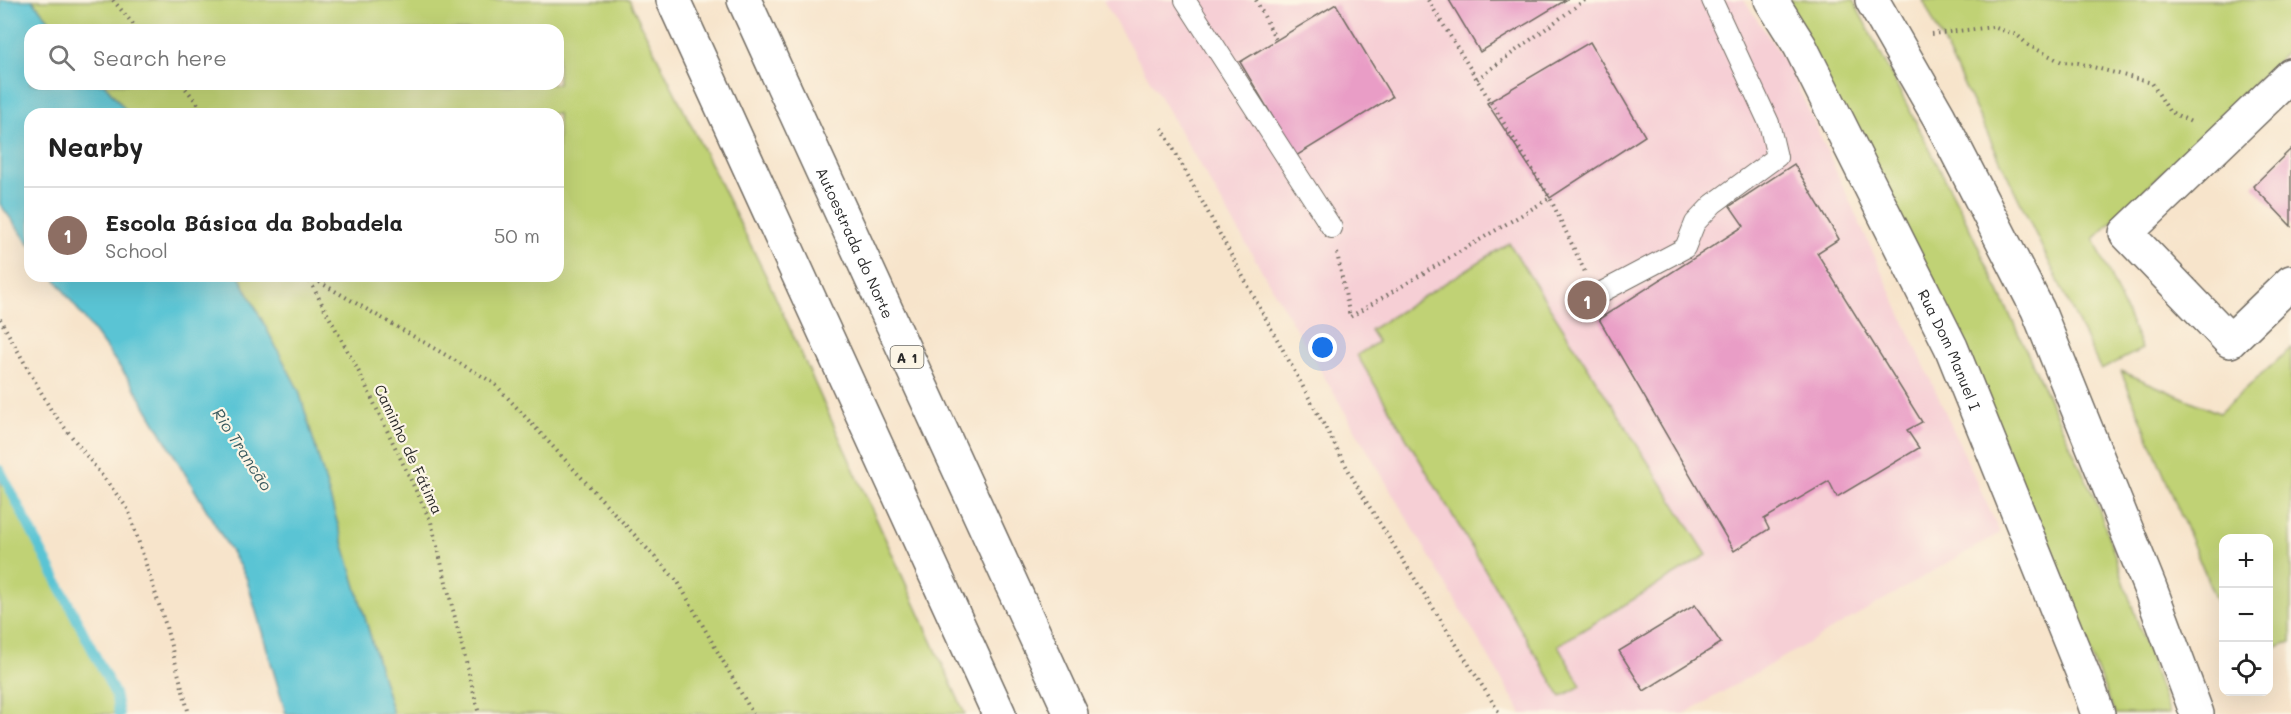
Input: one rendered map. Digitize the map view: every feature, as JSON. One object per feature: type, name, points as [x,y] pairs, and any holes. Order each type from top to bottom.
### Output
[{"type":"main road","points":[[673,0],[999,714]]},
{"type":"main road","name":"Autoestrada do Norte","points":[[744,0],[1071,714]]},
{"type":"main road","name":"Rua Dom Manuel I","points":[[1771,0],[1800,46],[1951,347],[2098,714]]},
{"type":"main road","points":[[1872,0],[1939,117],[2038,310],[2150,588],[2197,714]]},
{"type":"main road","points":[[2291,75],[2126,233],[2230,341],[2291,282]]},
{"type":"lane","points":[[1185,0],[1332,228]]},
{"type":"lane","points":[[1596,295],[1685,248],[1695,223],[1713,204],[1777,157],[1769,123],[1712,0]]},
{"type":"path","points":[[113,0],[133,24]]},
{"type":"path","points":[[1256,0],[1276,40]]},
{"type":"path","points":[[1428,0],[1550,198],[1596,295]]},
{"type":"path","points":[[1477,79],[1585,0]]},
{"type":"path","points":[[1894,38],[1993,27],[2017,35],[2028,45],[2062,62],[2078,63],[2152,83],[2169,111],[2191,122],[2232,130]]},
{"type":"path","points":[[187,90],[201,108]]},
{"type":"path","points":[[1162,128],[1362,495],[1500,714]]},
{"type":"path","points":[[1332,228],[1350,318],[1550,198]]},
{"type":"path","name":"Caminho de Fátima","points":[[311,282],[361,376],[431,522],[479,714]]},
{"type":"path","points":[[318,282],[494,383],[678,582],[753,714]]},
{"type":"path","points":[[0,319],[51,410],[128,509],[165,623],[189,714]]},
{"type":"shaded area","points":[[1103,0],[1744,0],[1789,67],[2000,533],[1684,714],[1522,714]]},
{"type":"green space","points":[[32,0],[629,0],[765,274],[965,714],[393,714],[299,391],[242,282],[564,282],[564,108],[124,108],[109,90],[564,90],[564,24],[53,24]]},
{"type":"green space","points":[[1781,0],[1853,0],[1963,214],[2097,503],[2169,714],[2115,714],[1992,415]]},
{"type":"green space","points":[[1923,0],[2291,0],[2291,48],[2094,239],[2142,349],[2101,370]]},
{"type":"green space","points":[[1509,243],[1707,555],[1558,645],[1581,686],[1561,697],[1357,355],[1378,342],[1370,330]]},
{"type":"green space","points":[[2291,348],[2291,642],[2273,648],[2273,534],[2219,534],[2219,607],[2121,371],[2219,413]]},
{"type":"green space","points":[[0,470],[115,694],[119,714],[0,714]]},
{"type":"water","points":[[0,0],[32,0],[53,24],[24,24],[24,90],[109,90],[124,108],[24,108],[24,237],[0,204]]},
{"type":"water","name":"Rio Trancão","points":[[57,282],[242,282],[299,391],[393,714],[286,714],[246,577],[133,385]]},
{"type":"building","points":[[1449,0],[1566,0],[1480,52]]},
{"type":"building","points":[[1336,4],[1392,97],[1296,156],[1240,62]]},
{"type":"building","points":[[1590,42],[1645,136],[1550,198],[1487,103]]},
{"type":"building","points":[[2291,149],[2291,226],[2253,186]]},
{"type":"building","points":[[1794,164],[1839,239],[1817,253],[1922,422],[1907,430],[1919,448],[1837,497],[1829,481],[1764,519],[1769,529],[1734,551],[1599,319],[1744,226],[1730,206]]},
{"type":"building","points":[[1695,605],[1721,643],[1644,691],[1619,651]]},
{"type":"waterway","points":[[0,470],[115,694],[119,714]]},
{"type":"place","name":"Escola Básica da Bobadela","points":[[1587,300]]}]
